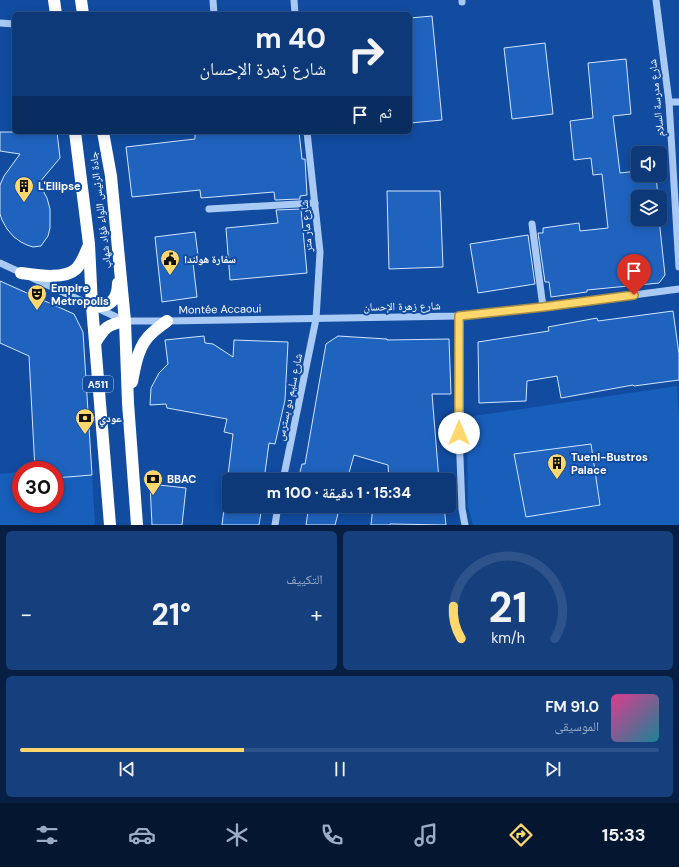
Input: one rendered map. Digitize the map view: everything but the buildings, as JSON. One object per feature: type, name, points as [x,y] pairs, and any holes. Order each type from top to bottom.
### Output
[{"type":"highway","points":[[54,0],[56,12]]},
{"type":"highway","points":[[81,0],[83,12]]},
{"type":"highway","name":"جادة الرئيس اللواء فؤاد شهاب","points":[[75,134],[89,244],[92,306],[110,525]]},
{"type":"highway","name":"جادة الرئيس اللواء فؤاد شهاب","points":[[104,134],[111,176],[125,321],[128,403],[137,525]]},
{"type":"highway","points":[[21,273],[52,276],[66,274],[76,269],[89,244]]},
{"type":"highway","points":[[92,306],[105,306],[114,300],[118,288],[119,262]]},
{"type":"highway","points":[[95,343],[101,332],[111,324],[125,321]]},
{"type":"highway","points":[[128,403],[137,360],[142,347],[151,333],[167,321]]},
{"type":"street","points":[[213,0],[214,12]]},
{"type":"street","points":[[294,0],[296,12]]},
{"type":"street","name":"شارع مدرسة السلام","points":[[656,0],[669,102],[679,267]]},
{"type":"street","points":[[0,23],[12,24]]},
{"type":"street","points":[[669,102],[679,102]]},
{"type":"street","name":"شارع مار متر","points":[[307,134],[320,252],[316,319]]},
{"type":"street","points":[[209,209],[315,203]]},
{"type":"street","points":[[532,224],[543,307]]},
{"type":"street","points":[[0,263],[125,321]]},
{"type":"street","name":"شارع زهرة الإحسان","points":[[316,319],[459,316],[543,307],[679,289]]},
{"type":"street","points":[[459,316],[459,433],[462,509],[465,525]]},
{"type":"street","name":"Montée Accaoui","points":[[125,321],[316,319]]},
{"type":"street","name":"شارع سليم دو بسترس","points":[[285,473],[316,319]]},
{"type":"street","points":[[275,525],[277,513]]},
{"type":"shaded area","points":[[677,386],[679,418],[679,525],[473,525],[468,507],[467,417]]},
{"type":"shaded area","points":[[12,473],[12,513],[64,513],[64,477],[92,475],[95,525],[0,525],[0,474]]},
{"type":"place","name":"L'Ellipse","points":[[24,203]]},
{"type":"place","name":"سفارة هولندا","points":[[170,276]]},
{"type":"place","name":"Empire Metropolis","points":[[37,311]]},
{"type":"place","name":"عودي","points":[[85,435]]},
{"type":"place","name":"Tueni-Bustros Palace","points":[[557,480]]},
{"type":"place","name":"BBAC","points":[[153,496]]},
{"type":"route","points":[[459,433],[459,316],[634,295]]}]
